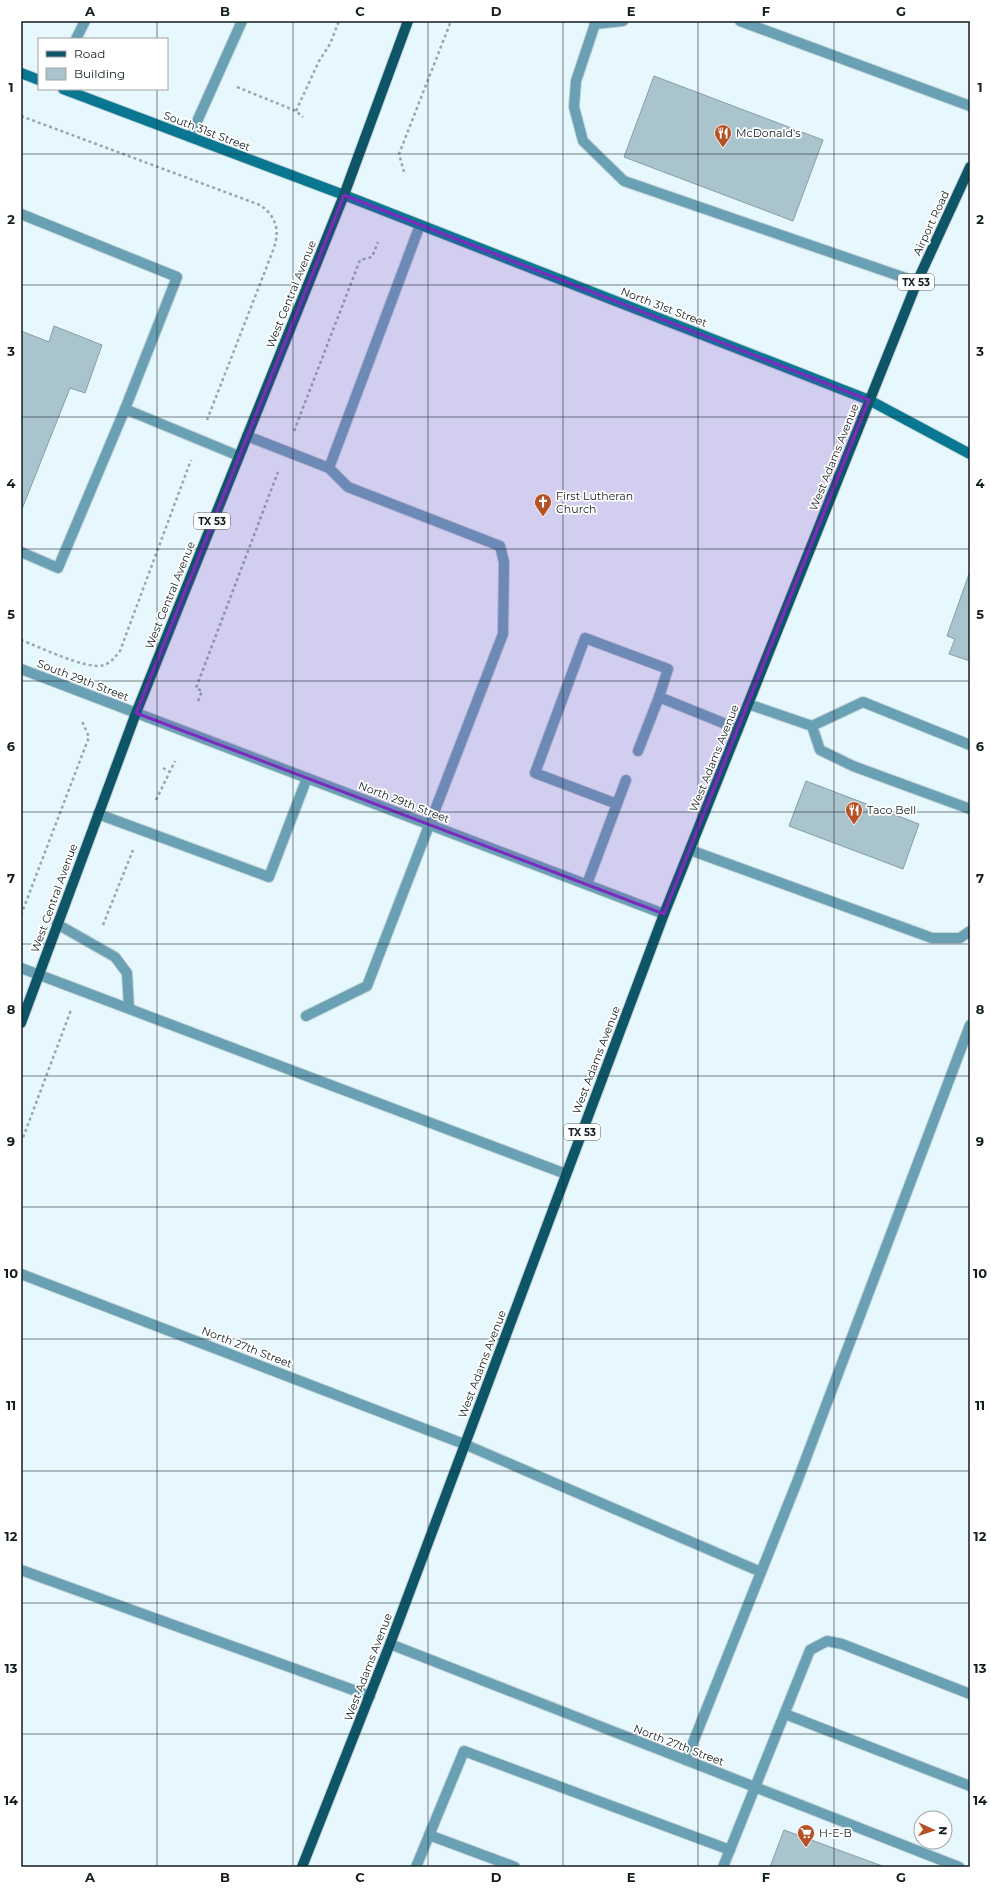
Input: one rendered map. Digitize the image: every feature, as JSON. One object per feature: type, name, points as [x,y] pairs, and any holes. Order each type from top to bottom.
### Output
[{"type":"main road","name":"West Central Avenue","points":[[21,1023],[136,713],[344,195],[408,21]]},
{"type":"main road","points":[[21,73],[38,80]]},
{"type":"main road","name":"South 31st Street","points":[[66,90],[344,195]]},
{"type":"main road","name":"Airport Road","points":[[869,400],[917,282],[970,167]]},
{"type":"main road","name":"North 31st Street","points":[[344,195],[869,400],[970,454]]},
{"type":"main road","name":"West Adams Avenue","points":[[302,1867],[390,1644],[664,914],[869,400]]},
{"type":"street","points":[[76,38],[85,21]]},
{"type":"street","points":[[190,137],[242,21]]},
{"type":"street","points":[[623,21],[594,23],[576,82],[574,107],[583,141],[624,181],[917,282]]},
{"type":"street","points":[[740,21],[970,106]]},
{"type":"street","points":[[21,214],[177,277],[125,408],[58,568],[21,552]]},
{"type":"street","points":[[329,468],[420,225]]},
{"type":"street","points":[[125,408],[239,456]]},
{"type":"street","points":[[247,436],[329,468],[348,487],[500,546],[504,562],[503,634],[367,986],[306,1016]]},
{"type":"street","points":[[617,804],[535,773],[585,638],[668,669],[660,697],[638,751]]},
{"type":"street","name":"South 29th Street","points":[[21,669],[136,713]]},
{"type":"street","points":[[660,697],[738,729]]},
{"type":"street","points":[[748,704],[812,726],[863,702],[970,745]]},
{"type":"street","name":"North 29th Street","points":[[136,713],[664,914]]},
{"type":"street","points":[[812,726],[820,750],[853,766],[970,809]]},
{"type":"street","points":[[98,814],[270,877],[307,778]]},
{"type":"street","points":[[587,884],[626,780]]},
{"type":"street","points":[[690,850],[932,938],[960,938],[970,931]]},
{"type":"street","points":[[57,924],[115,958],[127,973],[129,1008]]},
{"type":"street","points":[[21,968],[566,1174]]},
{"type":"street","points":[[686,1760],[797,1482],[970,1025]]},
{"type":"street","name":"North 27th Street","points":[[21,1274],[464,1444],[761,1572]]},
{"type":"street","points":[[21,1570],[370,1696]]},
{"type":"street","points":[[723,1867],[810,1650],[827,1641],[842,1644],[970,1694]]},
{"type":"street","name":"North 27th Street","points":[[390,1644],[959,1867]]},
{"type":"street","points":[[785,1714],[970,1786]]},
{"type":"street","points":[[416,1867],[464,1751],[730,1850]]},
{"type":"street","points":[[429,1835],[515,1867]]},
{"type":"path","points":[[296,111],[319,61],[330,44],[339,21]]},
{"type":"path","points":[[404,172],[399,154],[451,21]]},
{"type":"path","points":[[238,87],[296,111],[303,117]]},
{"type":"path","points":[[21,116],[260,205],[267,210],[275,221],[278,237],[120,651],[114,659],[103,666],[88,666],[21,640]]},
{"type":"path","points":[[292,436],[360,260],[372,257],[378,242]]},
{"type":"path","points":[[198,701],[202,691],[196,688],[278,470]]},
{"type":"path","points":[[21,915],[89,737],[82,721]]},
{"type":"path","points":[[156,800],[175,761]]},
{"type":"path","points":[[163,768],[170,772]]},
{"type":"path","points":[[102,928],[133,849]]},
{"type":"path","points":[[21,1143],[73,1004]]},
{"type":"highlighted area","points":[[344,195],[869,400],[664,914],[136,713]]},
{"type":"building","name":"McDonald's","points":[[654,76],[823,140],[793,221],[624,157]]},
{"type":"building","points":[[54,326],[102,345],[85,393],[70,388],[22,509],[21,331],[49,342]]},
{"type":"building","points":[[969,574],[970,661],[949,654],[955,639],[947,636]]},
{"type":"building","name":"Taco Bell","points":[[806,781],[919,824],[903,869],[789,826]]},
{"type":"building","name":"H-E-B","points":[[784,1830],[885,1867],[770,1867]]},
{"type":"place","name":"McDonald's","points":[[723,148]]},
{"type":"place","name":"First Lutheran Church","points":[[543,517]]},
{"type":"place","name":"Taco Bell","points":[[854,825]]},
{"type":"place","name":"H-E-B","points":[[806,1848]]}]
